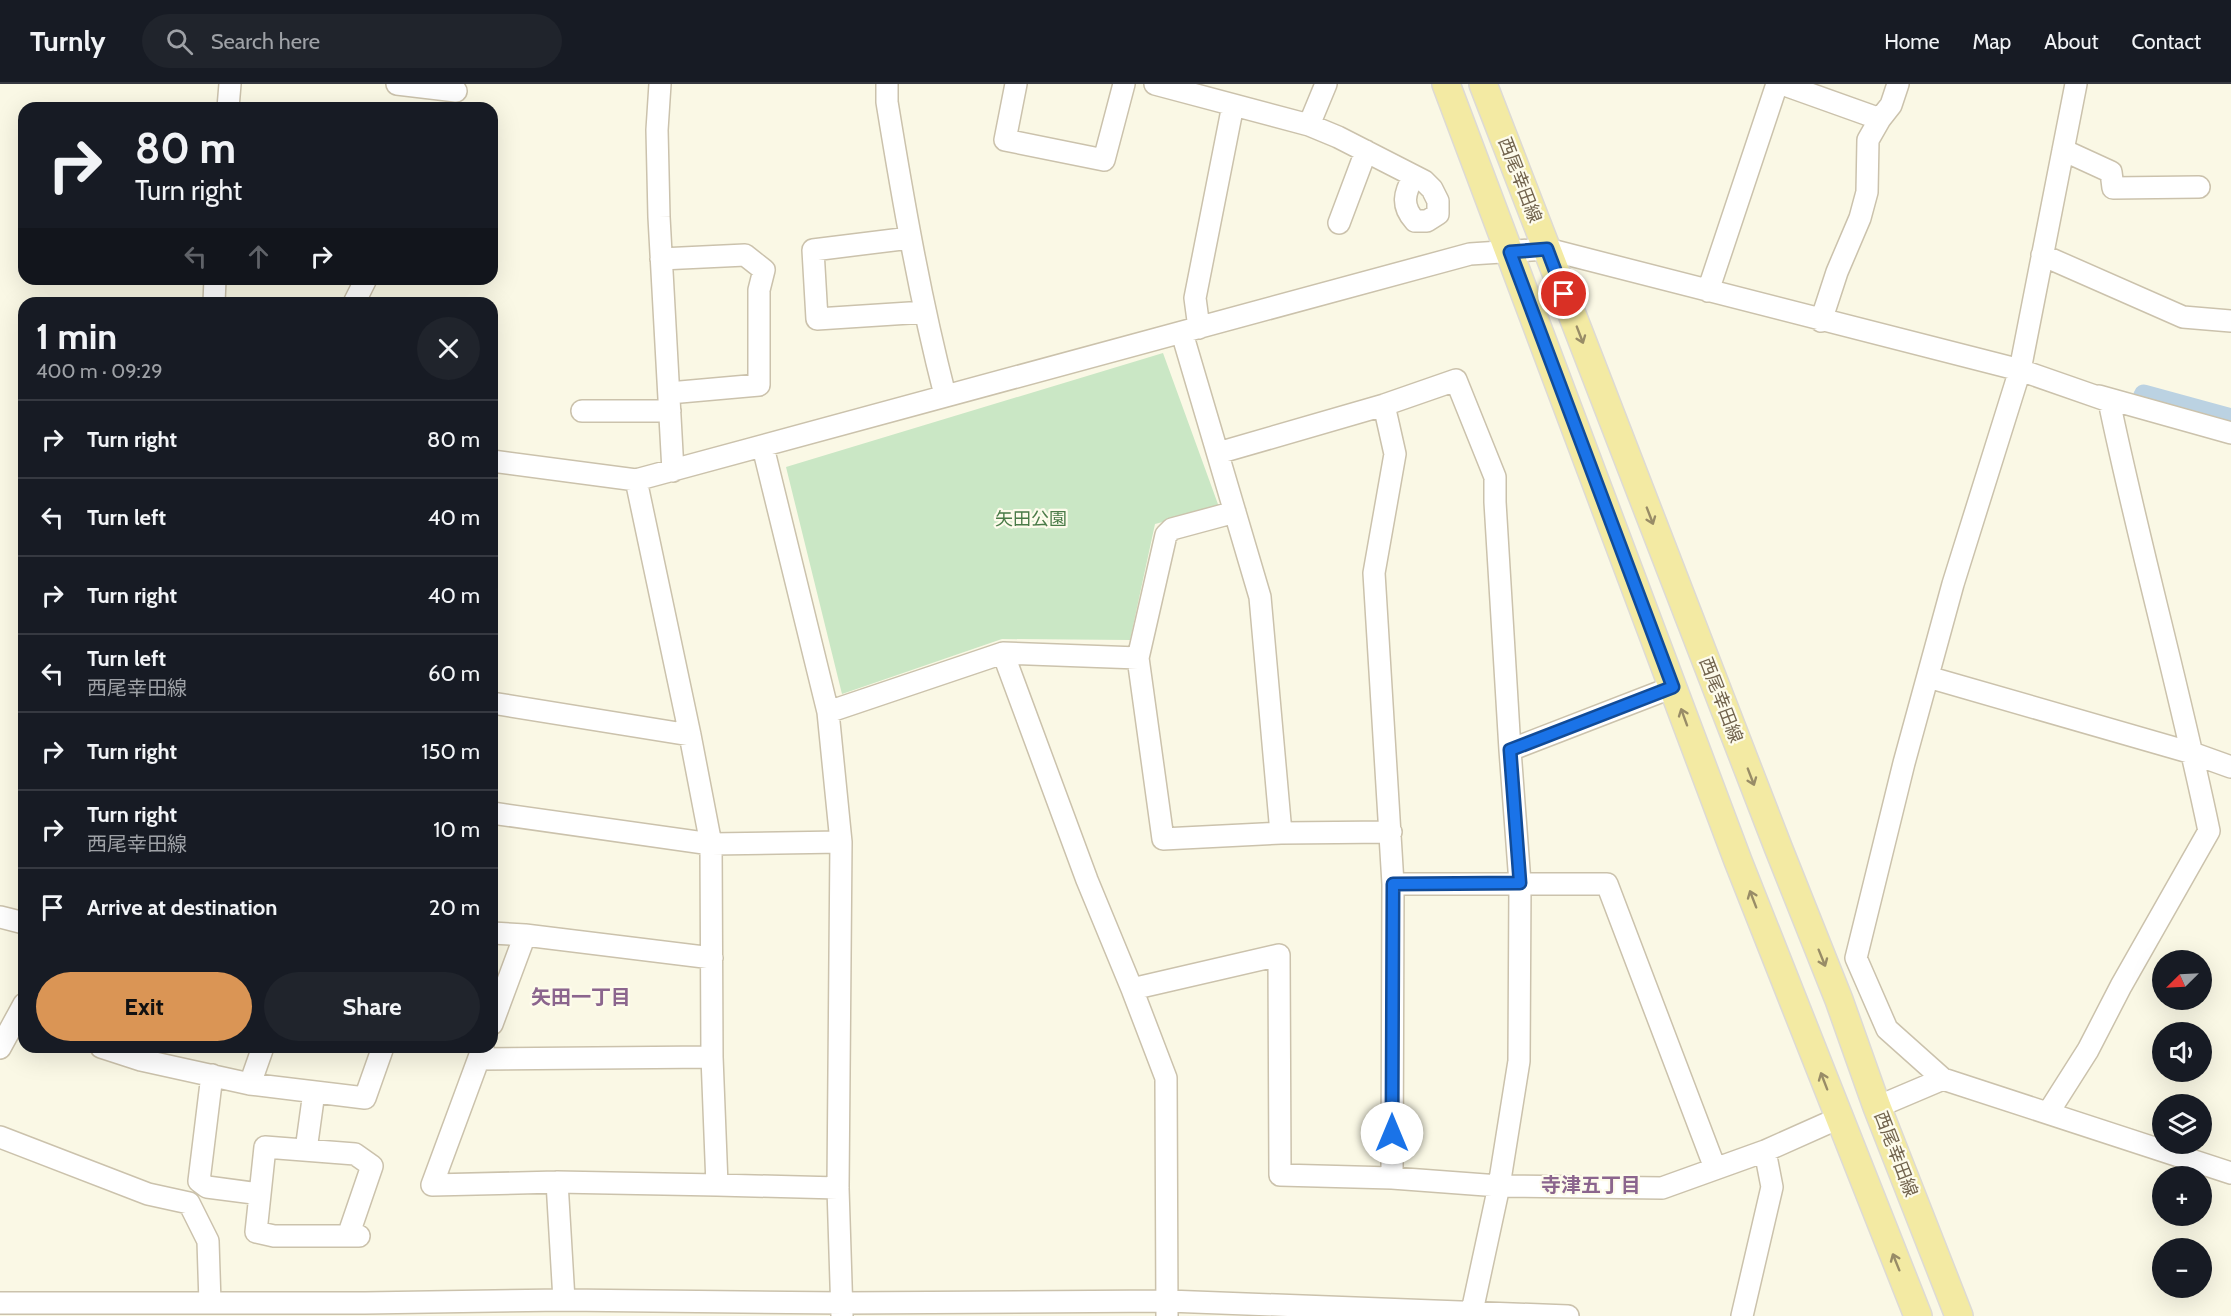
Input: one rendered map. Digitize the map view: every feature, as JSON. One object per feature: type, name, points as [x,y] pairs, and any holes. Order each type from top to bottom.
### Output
[{"type":"main road","name":"西尾幸田線","points":[[1446,84],[1738,861],[1918,1316]]},
{"type":"main road","name":"西尾幸田線","points":[[1484,84],[1959,1316]]},
{"type":"street","points":[[228,102],[230,84]]},
{"type":"street","points":[[397,84],[454,94]]},
{"type":"street","points":[[660,84],[657,130],[673,471]]},
{"type":"street","points":[[887,84],[887,102],[910,238],[945,395]]},
{"type":"street","points":[[1016,84],[1005,140],[1104,160],[1124,84]]},
{"type":"street","points":[[1155,84],[1186,88],[1233,105],[1309,125],[1414,176]]},
{"type":"street","points":[[1309,125],[1326,84]]},
{"type":"street","points":[[1708,291],[1777,84]]},
{"type":"street","points":[[1782,84],[1880,119]]},
{"type":"street","points":[[1821,321],[1837,272],[1860,218],[1867,192],[1868,140],[1880,119],[1892,105],[1898,84]]},
{"type":"street","points":[[2076,84],[2020,370],[1953,584],[1904,763],[1856,958],[1887,1029],[1943,1079],[2231,1173]]},
{"type":"street","points":[[1233,105],[1190,330],[1218,453],[1260,597],[1281,833]]},
{"type":"street","points":[[2063,150],[2110,172],[2113,188],[2199,187]]},
{"type":"street","points":[[1339,223],[1366,151]]},
{"type":"street","points":[[910,238],[813,250],[817,319],[925,312]]},
{"type":"street","points":[[498,462],[636,480],[1470,254],[1547,249],[1821,321],[2020,370],[2109,401],[2209,831],[2121,986],[2088,1050],[2048,1113]]},
{"type":"street","points":[[582,411],[669,402],[759,385],[761,333],[759,290],[764,270],[745,255],[662,259]]},
{"type":"street","points":[[2042,255],[2183,317],[2231,321]]},
{"type":"street","points":[[1218,453],[1384,405],[1456,380],[1495,477],[1510,750],[1520,883],[1519,1061],[1500,1186],[1471,1313]]},
{"type":"street","points":[[2079,391],[2231,433]]},
{"type":"street","points":[[1384,405],[1395,454],[1374,573],[1392,832],[1392,1178]]},
{"type":"street","points":[[763,447],[828,712],[841,842],[838,1188],[843,1309]]},
{"type":"street","points":[[636,480],[711,844],[712,1057],[717,1185]]},
{"type":"street","points":[[1235,512],[1172,529],[1166,535],[1138,658],[1163,839],[1281,833],[1392,832]]},
{"type":"street","points":[[828,712],[1003,653],[1138,658]]},
{"type":"street","points":[[1003,653],[1087,880],[1166,1078],[1167,1308]]},
{"type":"street","points":[[1928,677],[2192,753],[2231,767]]},
{"type":"street","points":[[1510,750],[1673,687]]},
{"type":"street","points":[[498,704],[690,735]]},
{"type":"street","points":[[498,814],[711,844],[841,842]]},
{"type":"street","points":[[1393,884],[1607,884],[1715,1168]]},
{"type":"street","points":[[0,917],[18,922]]},
{"type":"street","points":[[498,933],[712,958]]},
{"type":"street","points":[[498,1008],[525,935]]},
{"type":"street","points":[[1132,989],[1279,955],[1280,1175],[1392,1178],[1500,1186],[1662,1188],[1765,1151],[1839,1118]]},
{"type":"street","points":[[0,1048],[18,1021]]},
{"type":"street","points":[[250,1084],[261,1053]]},
{"type":"street","points":[[151,1054],[212,1075],[250,1084],[365,1098],[381,1053]]},
{"type":"street","points":[[712,1057],[481,1053],[432,1185],[557,1182],[838,1188]]},
{"type":"street","points":[[212,1075],[199,1181],[207,1187],[260,1194]]},
{"type":"street","points":[[1877,1107],[1943,1079]]},
{"type":"street","points":[[306,1150],[314,1092]]},
{"type":"street","points":[[0,1137],[148,1194],[189,1203],[208,1241],[210,1303]]},
{"type":"street","points":[[265,1147],[355,1154],[372,1166],[353,1236],[274,1236],[256,1232],[260,1194],[265,1147]]},
{"type":"street","points":[[1742,1316],[1772,1187],[1765,1151]]},
{"type":"street","points":[[557,1182],[564,1300]]},
{"type":"street","points":[[0,1303],[90,1309],[210,1303],[367,1310],[564,1300],[843,1309],[1167,1308],[1568,1316]]},
{"type":"green space","name":"矢田公園","points":[[1163,353],[1219,507],[1155,524],[1130,640],[1002,639],[842,694],[786,467]]},
{"type":"waterway","points":[[2144,395],[2231,419]]},
{"type":"district","name":"矢田一丁目","points":[[581,997]]},
{"type":"district","name":"寺津五丁目","points":[[1591,1185]]},
{"type":"route","points":[[1392,1133],[1393,884],[1520,883],[1510,750],[1673,687],[1510,252],[1547,249],[1564,294]]}]
